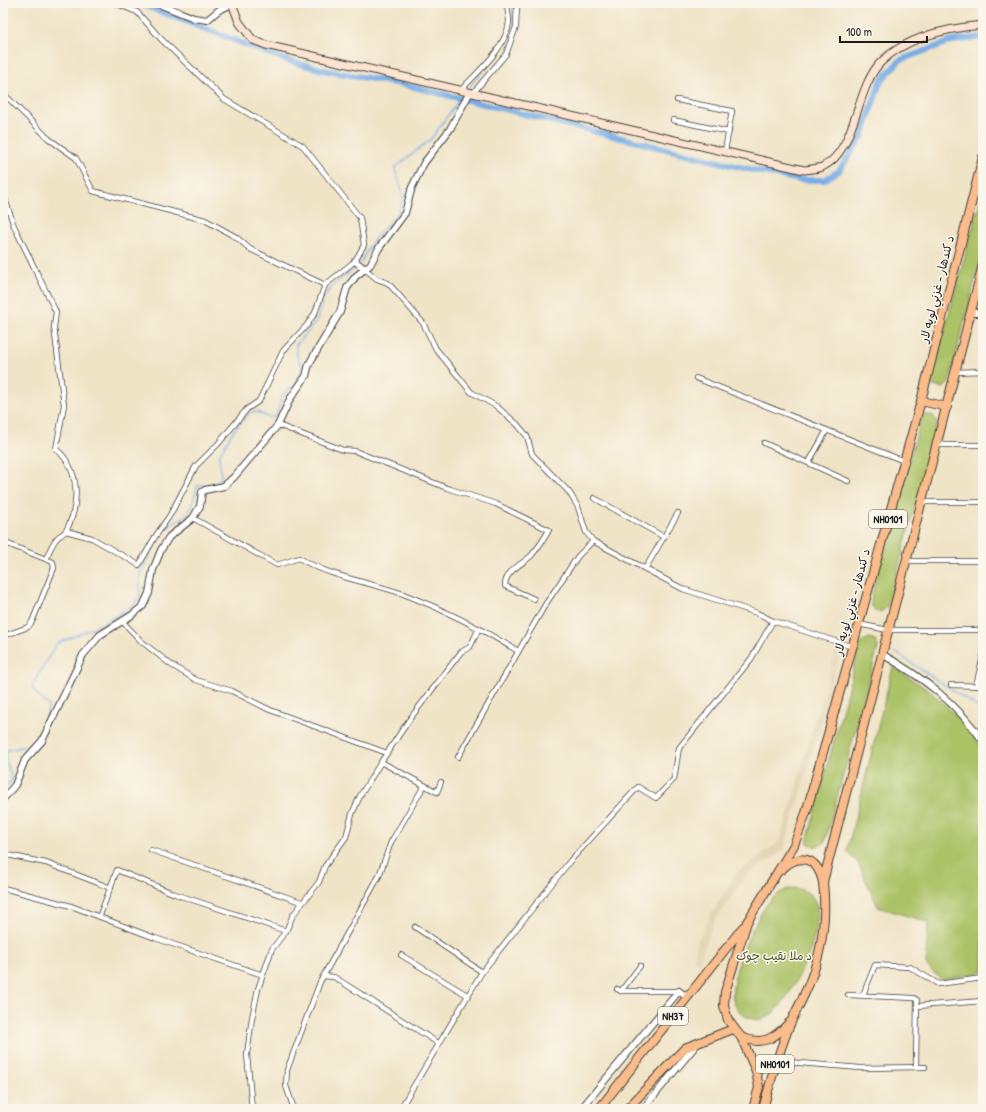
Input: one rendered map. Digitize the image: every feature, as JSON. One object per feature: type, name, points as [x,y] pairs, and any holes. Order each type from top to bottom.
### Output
[{"type":"highway","name":"د کندهار - غزني لويه لار","points":[[753,1109],[759,1087],[756,1071],[741,1037],[733,1029],[724,1006],[725,992],[747,922],[794,845],[806,813],[904,461],[983,157]]},
{"type":"highway","name":"NH0101","points":[[823,882],[983,265]]},
{"type":"highway","points":[[920,401],[947,406]]},
{"type":"highway","name":"NH0101","points":[[763,1109],[776,1061],[791,1021],[805,994],[820,946],[826,907],[821,871],[813,862],[804,859],[796,860],[786,865],[776,874]]},
{"type":"highway","name":"NH37","points":[[599,1109],[747,922]]},
{"type":"highway","name":"NH0101","points":[[741,1037],[752,1042],[766,1040],[779,1034],[791,1021]]},
{"type":"highway","points":[[627,1109],[685,1048],[733,1029]]},
{"type":"main road","points":[[232,3],[239,22],[253,40],[328,61],[461,90],[804,170],[822,167],[835,157],[852,128],[862,92],[870,77],[880,63],[891,53],[919,39],[938,32],[983,25]]},
{"type":"street","points":[[3,799],[15,785],[25,760],[42,741],[83,655],[100,635],[143,606],[149,593],[153,570],[160,550],[169,537],[193,518],[200,506],[202,492],[224,486],[234,477],[278,425],[290,399],[306,376],[309,364],[340,312],[347,288],[356,276],[360,265],[364,246],[360,218],[303,146],[224,99],[161,39],[137,12],[115,3]]},
{"type":"street","points":[[156,3],[194,18],[206,20],[219,10],[232,3]]},
{"type":"street","points":[[461,90],[494,54],[506,35],[509,21],[507,3]]},
{"type":"street","points":[[66,531],[92,538],[139,565],[154,536],[174,509],[196,466],[218,444],[246,409],[259,401],[283,351],[307,325],[315,313],[325,285],[360,265],[370,265],[379,248],[405,213],[412,187],[424,163],[450,129],[462,105],[506,54],[516,27],[517,3]]},
{"type":"street","points":[[3,93],[48,138],[76,158],[93,191],[205,220],[236,237],[250,249],[325,285]]},
{"type":"street","points":[[677,100],[732,111],[725,151]]},
{"type":"street","points":[[673,120],[729,132]]},
{"type":"street","points":[[3,193],[14,226],[56,312],[54,327],[64,405],[56,449],[64,456],[77,485],[75,505],[66,531],[56,538],[46,559]]},
{"type":"street","points":[[360,265],[377,279],[388,283],[397,292],[423,324],[436,349],[471,392],[496,406],[527,436],[532,454],[569,492],[578,507],[586,532],[593,541],[683,590],[757,613],[773,621],[853,648]]},
{"type":"street","points":[[971,313],[983,313]]},
{"type":"street","points":[[956,372],[983,371]]},
{"type":"street","points":[[696,378],[904,461]]},
{"type":"street","points":[[278,425],[343,450],[355,451],[448,488],[496,504],[550,530],[543,542],[530,556],[511,571],[505,581],[505,586],[534,599]]},
{"type":"street","points":[[809,462],[827,430]]},
{"type":"street","points":[[764,443],[809,462],[848,481]]},
{"type":"street","points":[[937,445],[983,445]]},
{"type":"street","points":[[594,498],[664,537]]},
{"type":"street","points":[[921,502],[983,502]]},
{"type":"street","points":[[645,569],[678,513]]},
{"type":"street","points":[[193,518],[277,565],[298,558],[314,568],[343,578],[405,595],[462,618],[518,651]]},
{"type":"street","points":[[458,757],[545,604],[578,556],[593,541]]},
{"type":"street","points":[[3,542],[53,562],[54,568],[32,622],[28,628],[9,634]]},
{"type":"street","points":[[906,561],[983,561]]},
{"type":"street","points":[[122,621],[147,646],[170,664],[196,680],[232,691],[270,710],[387,753]]},
{"type":"street","points":[[400,1109],[438,1043],[482,972],[570,861],[638,787],[656,798],[674,779],[679,748],[751,659],[773,621]]},
{"type":"street","points":[[858,624],[888,630],[983,630]]},
{"type":"street","points":[[252,1109],[247,1054],[252,1018],[263,975],[272,949],[286,931],[301,902],[319,882],[325,866],[346,837],[352,814],[360,796],[381,762],[409,720],[460,652],[470,647],[479,628]]},
{"type":"street","points":[[882,654],[916,674],[943,695],[968,719],[983,741]]},
{"type":"street","points":[[976,686],[983,656]]},
{"type":"street","points":[[952,685],[983,686]]},
{"type":"street","points":[[381,762],[431,790],[437,792],[441,782]]},
{"type":"street","points":[[294,1109],[286,1086],[287,1070],[324,976],[379,876],[391,842],[424,786]]},
{"type":"street","points":[[151,850],[301,902]]},
{"type":"street","points":[[3,854],[46,863],[111,888]]},
{"type":"street","points":[[100,915],[117,870],[175,894],[286,931]]},
{"type":"street","points":[[3,888],[36,895],[100,915],[155,938],[263,975]]},
{"type":"street","points":[[415,927],[482,972]]},
{"type":"street","points":[[402,954],[467,996]]},
{"type":"street","points":[[863,995],[875,965],[910,967],[938,984],[983,978]]},
{"type":"street","points":[[640,966],[619,990],[679,991],[684,995],[693,992]]},
{"type":"street","points":[[324,976],[334,977],[438,1043]]},
{"type":"street","points":[[581,1109],[679,991]]},
{"type":"street","points":[[848,995],[914,998],[918,1000],[916,1067]]},
{"type":"street","points":[[918,1006],[983,1001]]},
{"type":"street","points":[[643,1109],[698,1043]]},
{"type":"street","points":[[776,1061],[860,1068],[925,1067]]},
{"type":"shaded area","points":[[837,646],[843,648],[785,847],[777,855],[748,874],[713,923],[699,963],[694,959],[696,945],[708,920],[735,874],[780,841]]},
{"type":"green space","points":[[983,190],[983,249],[949,382],[944,388],[933,386],[931,380]]},
{"type":"green space","points":[[924,415],[933,415],[937,423],[888,606],[884,610],[878,612],[872,605],[872,594],[921,419]]},
{"type":"green space","points":[[870,638],[875,640],[878,647],[825,842],[818,846],[813,846],[808,843],[808,838],[860,644],[864,640]]},
{"type":"green space","points":[[893,667],[931,692],[963,722],[983,749],[983,972],[942,980],[926,965],[928,922],[878,907],[858,863],[847,851]]},
{"type":"green space","name":"د ملا نقيب چوک","points":[[793,888],[806,892],[811,895],[815,901],[818,913],[811,946],[795,983],[775,1011],[762,1019],[750,1018],[739,1011],[734,1004],[733,999],[735,977],[739,963],[744,948],[757,920],[764,909],[778,894]]},
{"type":"waterway","points":[[138,3],[286,60],[323,70],[406,85],[739,167],[800,180],[824,180],[839,171],[862,136],[880,82],[900,60],[952,41],[983,37]]},
{"type":"waterway","points":[[509,30],[513,22],[511,3]]},
{"type":"waterway","points":[[469,87],[483,70]]},
{"type":"waterway","points":[[361,263],[373,241],[395,216],[401,205],[403,194],[395,168],[431,139],[462,96]]},
{"type":"waterway","points":[[3,789],[12,780],[5,757],[7,750],[23,747],[35,741],[45,721],[49,706],[36,694],[32,686],[56,644],[104,623],[133,606],[140,597],[140,574],[164,529],[184,517],[192,507],[197,486],[216,483],[221,477],[219,455],[234,430],[250,412],[257,412],[270,418],[276,416],[282,395],[295,385],[303,368],[297,356],[296,345],[317,321],[322,300],[334,284],[358,266]]},
{"type":"waterway","points":[[895,652],[979,708]]}]
